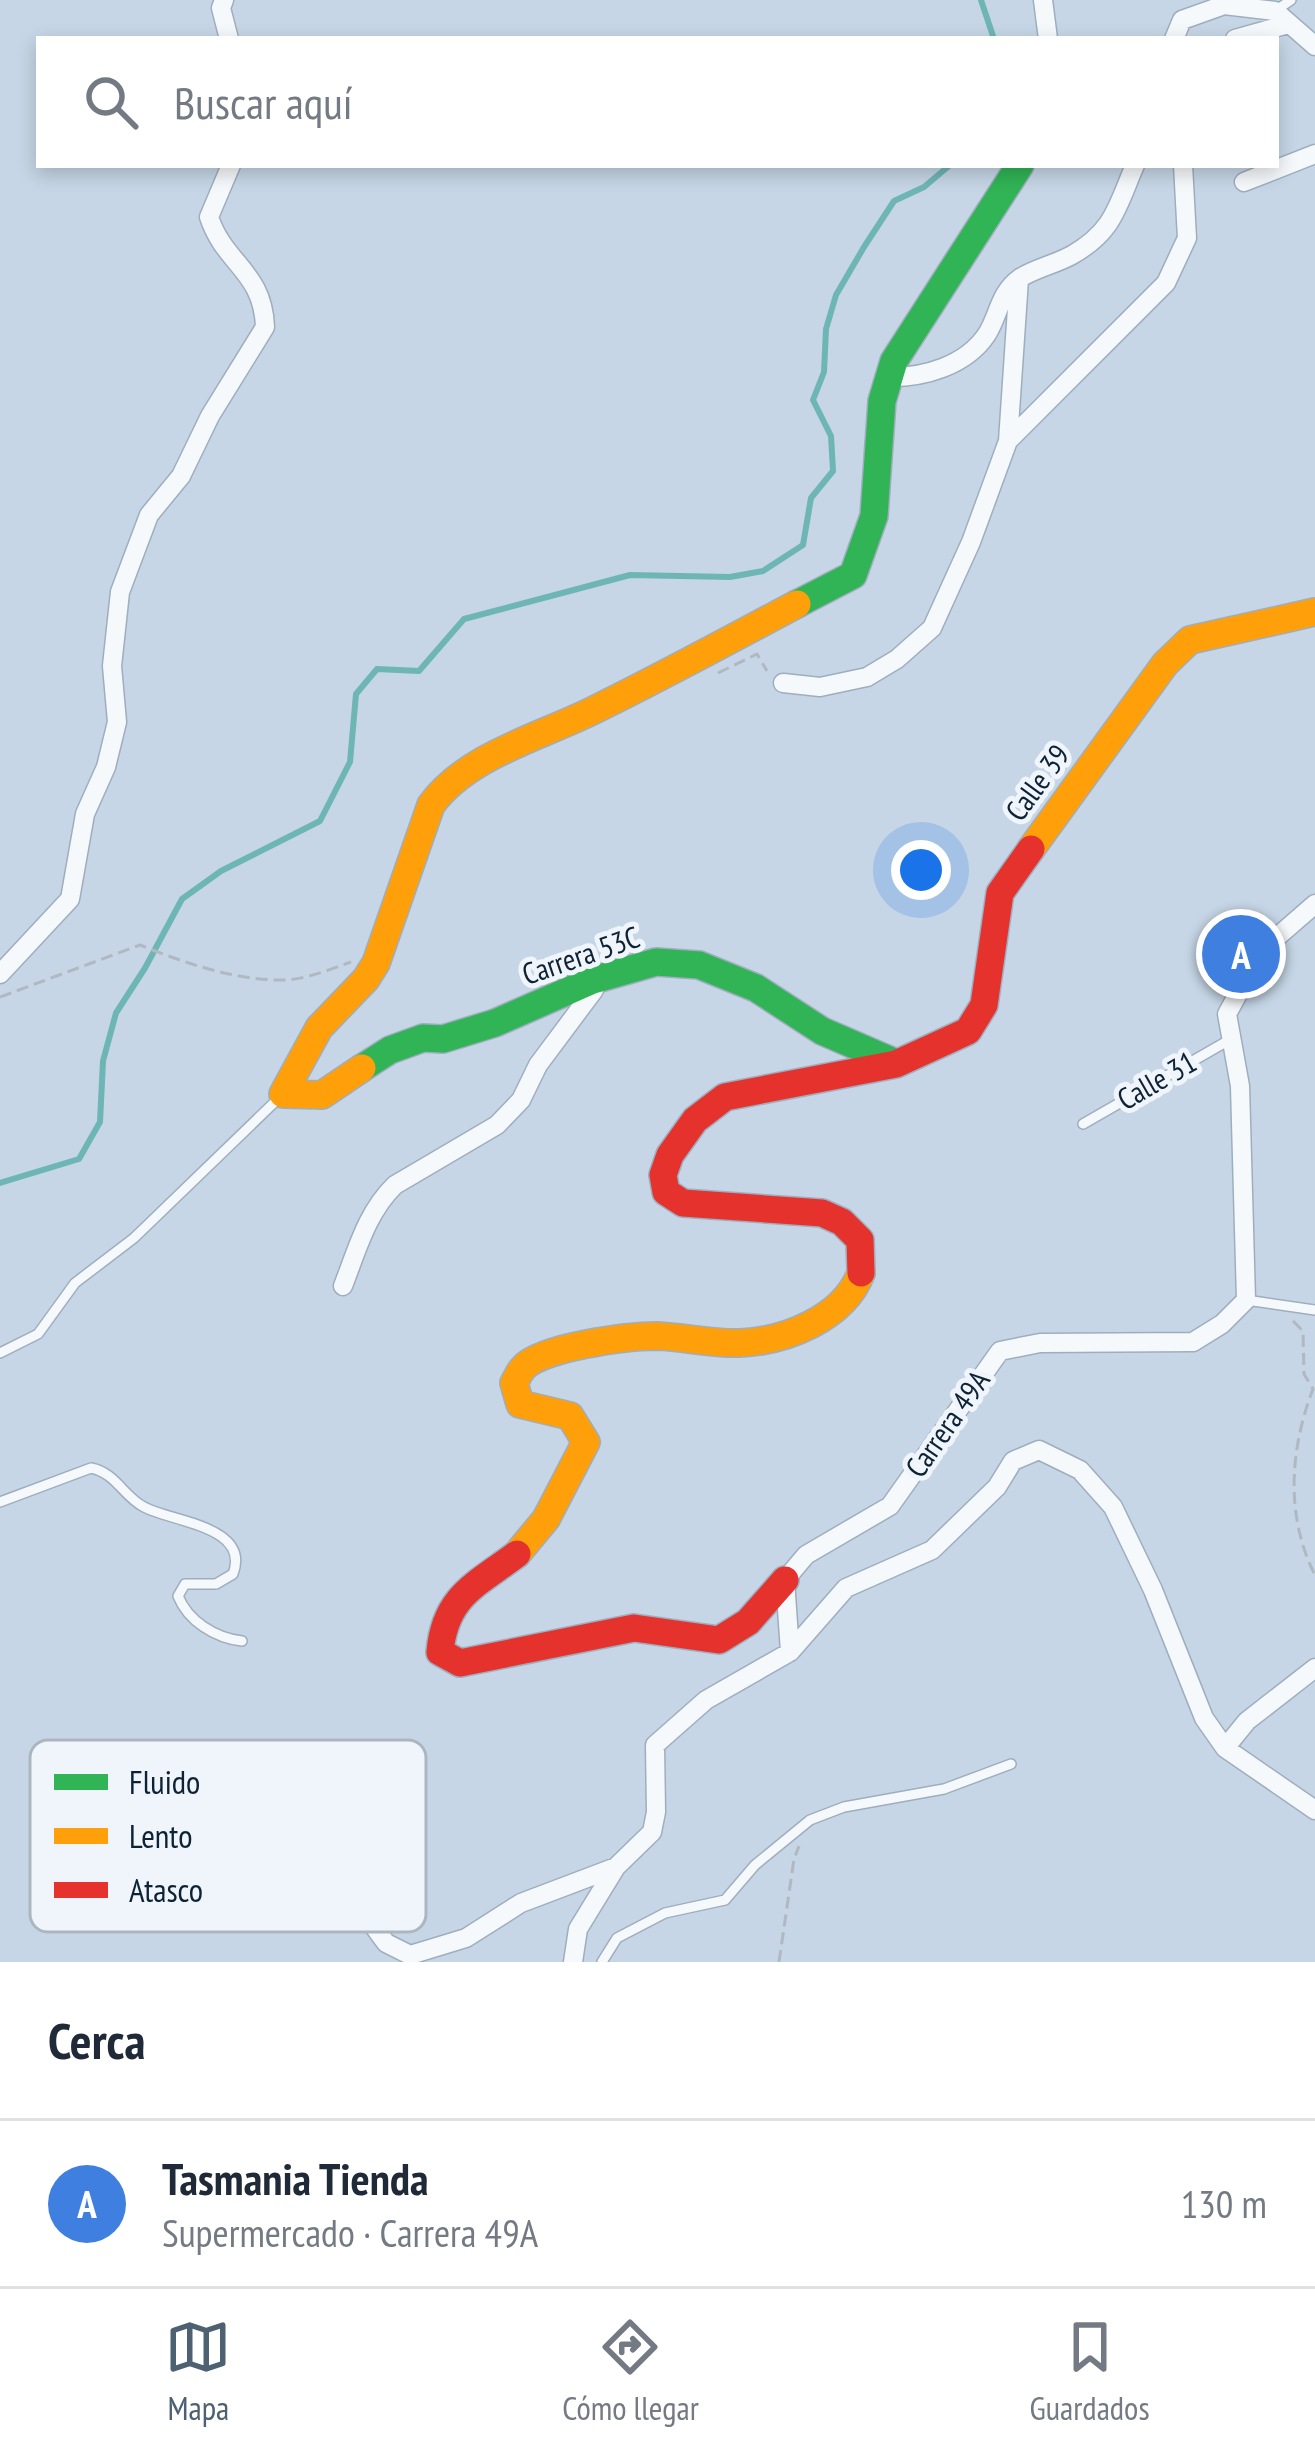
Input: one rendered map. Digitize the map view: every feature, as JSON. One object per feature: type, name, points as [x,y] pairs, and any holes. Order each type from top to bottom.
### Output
[{"type":"street","points":[[224,0],[220,8],[228,36]]},
{"type":"street","points":[[1042,0],[1048,36]]},
{"type":"street","points":[[1175,36],[1182,20],[1205,5],[1224,5],[1284,12],[1315,46]]},
{"type":"street","points":[[1240,36],[1284,12]]},
{"type":"street","points":[[1244,182],[1315,154]]},
{"type":"street","points":[[0,974],[70,899],[86,814],[106,767],[117,722],[112,666],[120,592],[149,515],[181,476],[210,416],[265,327],[258,286],[216,238],[209,218],[230,168]]},
{"type":"street","points":[[283,1094],[319,1028],[367,980],[376,963],[431,805],[445,786],[468,770],[682,666],[853,575],[867,551],[887,377],[900,346],[1018,168]]},
{"type":"street","points":[[887,377],[910,377],[971,352],[988,332],[997,304],[1018,279],[1072,255],[1108,229],[1134,168]]},
{"type":"street","points":[[1008,441],[1166,283],[1187,238],[1183,168]]},
{"type":"street","points":[[783,682],[820,687],[867,677],[932,628],[1008,441],[1018,279]]},
{"type":"street","name":"Calle 39","points":[[785,1580],[748,1622],[719,1640],[634,1628],[460,1663],[440,1652],[440,1627],[460,1594],[532,1540],[586,1442],[583,1424],[567,1412],[520,1404],[514,1383],[525,1365],[553,1351],[652,1336],[737,1343],[772,1340],[826,1317],[861,1276],[860,1240],[842,1222],[822,1214],[683,1203],[666,1192],[663,1175],[670,1155],[694,1120],[725,1096],[896,1064],[968,1031],[984,1005],[1000,893],[1165,664],[1190,640],[1315,612]]},
{"type":"street","points":[[1246,1300],[1240,1086],[1227,1014],[1262,950],[1315,904]]},
{"type":"street","name":"Carrera 53C","points":[[283,1094],[322,1095],[390,1049],[495,1023],[593,980],[656,962],[699,964],[756,988],[822,1030],[896,1064]]},
{"type":"street","points":[[343,1286],[369,1217],[384,1195],[496,1125],[521,1100],[538,1065],[594,990],[593,980]]},
{"type":"street","name":"Carrera 49A","points":[[785,1580],[806,1555],[890,1506],[1000,1351],[1040,1343],[1193,1342],[1222,1324],[1246,1300]]},
{"type":"street","points":[[573,1962],[578,1930],[616,1867],[652,1832],[655,1744],[706,1700],[790,1652],[846,1588],[932,1550],[997,1487],[1012,1461],[1040,1450],[1081,1470],[1113,1507],[1153,1590],[1204,1718],[1225,1748],[1315,1810]]},
{"type":"street","points":[[785,1580],[790,1652]]},
{"type":"street","points":[[1225,1748],[1247,1720],[1315,1667]]},
{"type":"street","points":[[378,1932],[386,1943],[410,1954],[466,1938],[521,1903],[616,1867]]},
{"type":"lane","name":"Calle 31","points":[[1083,1124],[1232,1039]]},
{"type":"lane","points":[[0,1353],[38,1334],[75,1283],[134,1238],[283,1094]]},
{"type":"lane","points":[[1246,1300],[1315,1310]]},
{"type":"lane","points":[[0,1502],[98,1469],[143,1507],[224,1537],[235,1554],[233,1574],[216,1584],[185,1584],[178,1596],[203,1627],[242,1641]]},
{"type":"lane","points":[[602,1962],[617,1938],[665,1913],[725,1900],[755,1865],[810,1820],[844,1807],[944,1790],[1011,1763]]},
{"type":"path","points":[[682,666],[711,676],[757,654],[766,670],[783,682]]},
{"type":"path","points":[[0,998],[140,945],[188,964],[277,980],[305,977],[358,959],[376,963]]},
{"type":"path","points":[[1272,1304],[1304,1330],[1304,1374],[1313,1389],[1299,1426],[1294,1459],[1297,1530],[1315,1576]]},
{"type":"path","points":[[779,1962],[794,1859],[810,1820]]},
{"type":"waterway","points":[[981,0],[993,36]]},
{"type":"waterway","points":[[0,1183],[79,1159],[100,1122],[103,1061],[116,1013],[182,899],[221,871],[320,821],[350,762],[356,694],[377,669],[419,671],[464,619],[630,575],[730,577],[763,571],[803,545],[811,498],[833,471],[831,436],[813,400],[824,372],[826,329],[836,295],[894,201],[924,187],[946,168]]},
{"type":"traffic: fast","points":[[797,604],[853,575],[874,516],[882,401],[894,361],[1018,168]]},
{"type":"traffic: fast","points":[[362,1068],[390,1050],[423,1038],[443,1039],[495,1023],[593,980],[656,962],[699,965],[756,988],[822,1031],[896,1063]]},
{"type":"traffic: slow","points":[[362,1068],[322,1095],[283,1094],[319,1028],[376,963],[431,805],[447,787],[486,759],[577,718],[797,604]]},
{"type":"traffic: slow","points":[[1031,849],[1165,664],[1190,640],[1315,612]]},
{"type":"traffic: slow","points":[[517,1554],[546,1519],[586,1442],[570,1416],[520,1404],[514,1383],[524,1367],[567,1348],[627,1338],[740,1343],[776,1338],[827,1314],[853,1289],[861,1273]]},
{"type":"traffic: jam","points":[[861,1273],[860,1240],[842,1222],[822,1213],[683,1203],[666,1192],[663,1175],[670,1155],[695,1120],[725,1097],[896,1064],[968,1031],[984,1005],[1000,893],[1031,849]]},
{"type":"traffic: jam","points":[[517,1554],[456,1605],[448,1617],[440,1652],[460,1663],[634,1628],[719,1640],[748,1622],[785,1580]]},
{"type":"place","name":"Tasmania Tienda","points":[[1241,954]]}]
